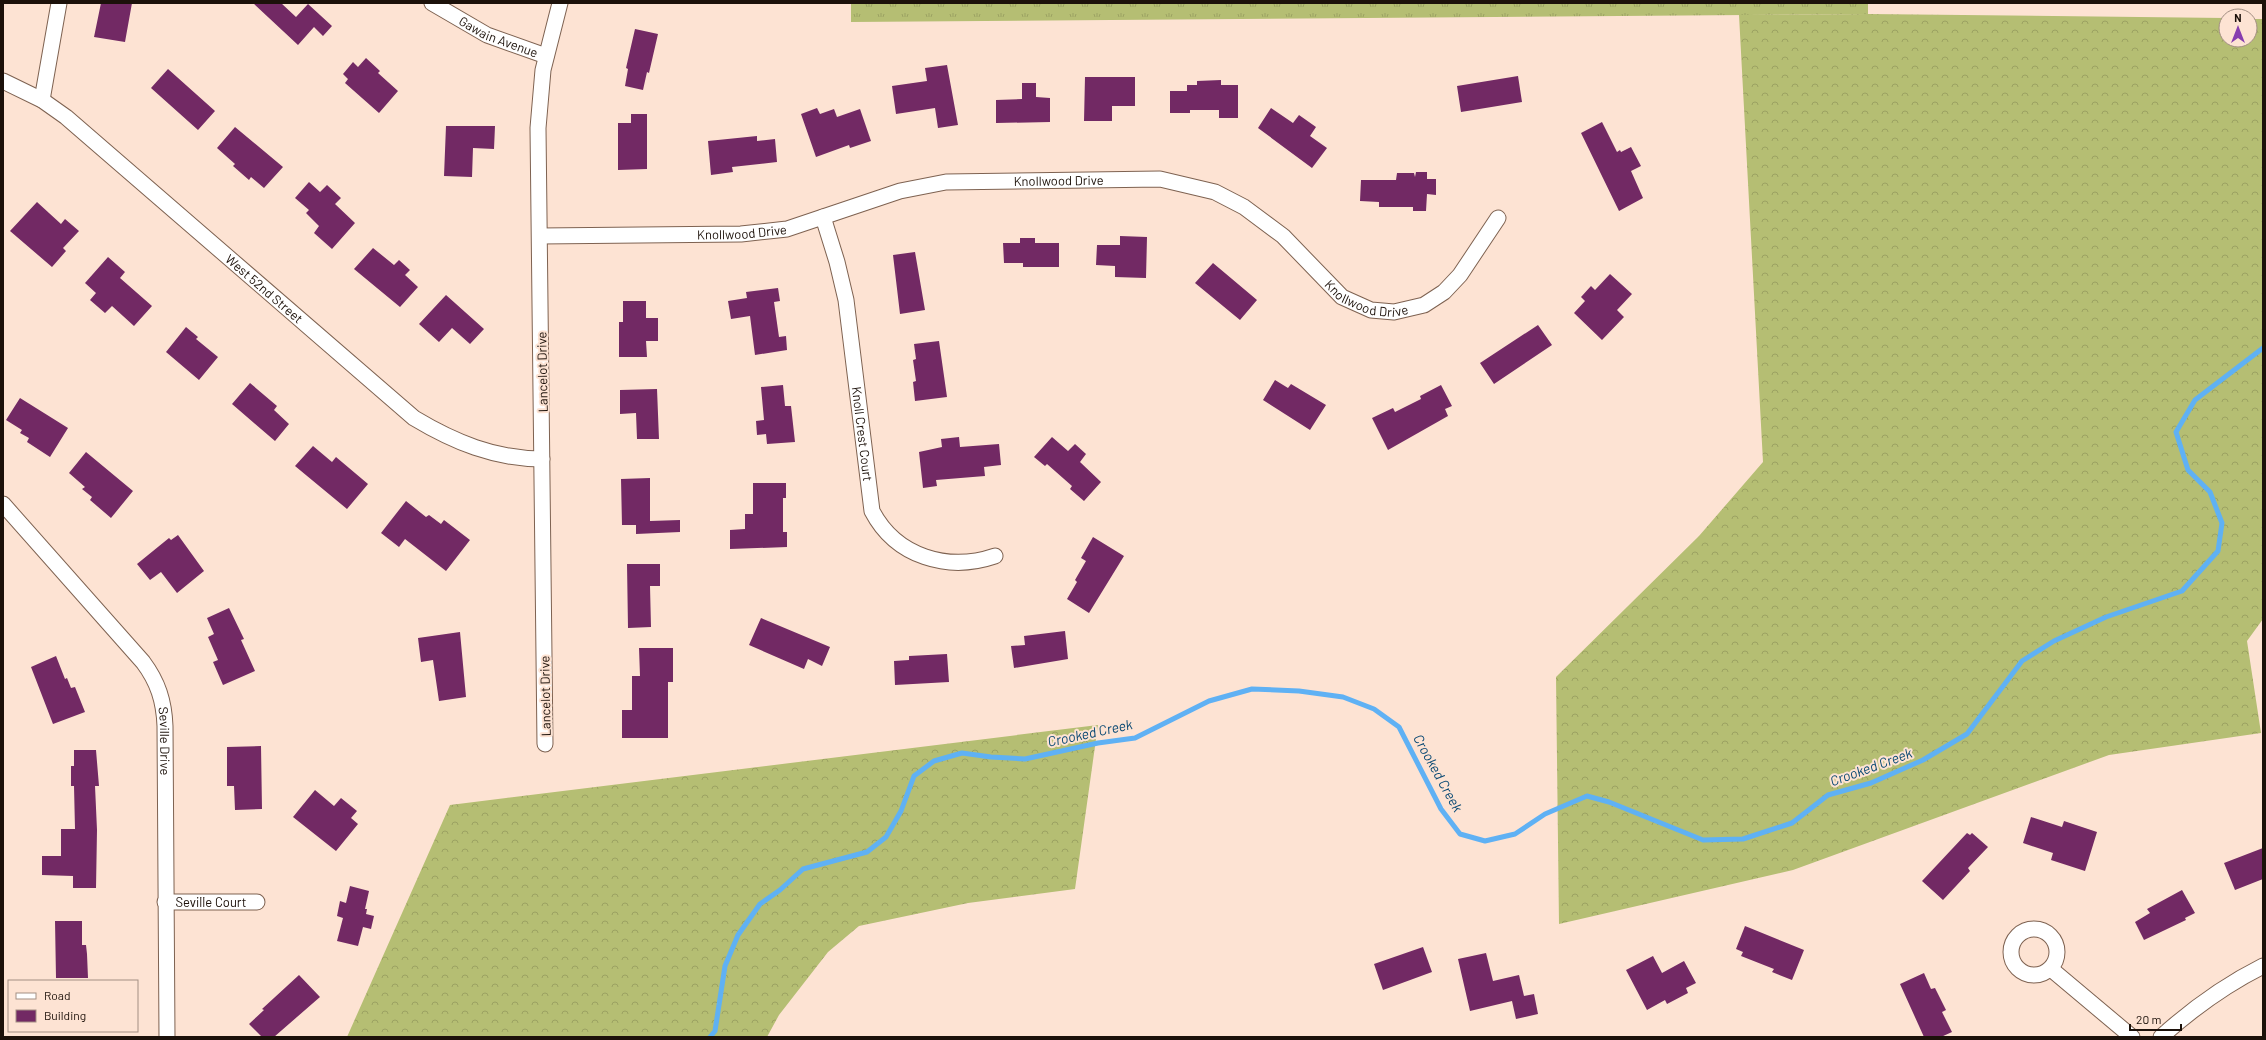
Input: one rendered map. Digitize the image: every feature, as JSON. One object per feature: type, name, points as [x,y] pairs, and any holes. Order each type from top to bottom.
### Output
[{"type":"street","points":[[42,100],[59,3]]},
{"type":"street","name":"Gawain Avenue","points":[[432,3],[487,35],[546,56]]},
{"type":"street","name":"Lancelot Drive","points":[[545,744],[539,111],[546,56],[560,3]]},
{"type":"street","name":"West 52nd Street","points":[[3,81],[42,100],[72,122],[414,418],[441,435],[487,452],[526,459],[542,459]]},
{"type":"street","name":"Knollwood Drive","points":[[540,236],[741,234],[787,229],[900,191],[946,182],[1166,180],[1215,192],[1244,207],[1283,236],[1342,297],[1371,310],[1394,312],[1424,305],[1444,292],[1460,275],[1498,218]]},
{"type":"street","name":"Knoll Crest Court","points":[[823,217],[837,262],[846,300],[872,511],[882,526],[893,538],[920,556],[935,561],[958,564],[980,561],[995,556]]},
{"type":"street","name":"Seville Drive","points":[[3,504],[142,662],[156,683],[165,715],[167,1037]]},
{"type":"street","name":"Seville Court","points":[[165,902],[257,902]]},
{"type":"street","points":[[2161,1037],[2215,994],[2263,966]]},
{"type":"street","points":[[2051,969],[2132,1037]]},
{"type":"green space","points":[[851,3],[1868,3],[1868,14],[851,22]]},
{"type":"green space","points":[[1868,14],[2218,18],[2218,48],[2258,48],[2258,19],[2263,19],[2263,619],[2247,641],[2261,733],[2109,755],[1793,870],[1559,924],[1556,677],[1699,536],[1763,462],[1739,15]]},
{"type":"green space","points":[[1098,725],[1075,889],[968,903],[859,926],[828,952],[779,1015],[767,1037],[347,1037],[450,805]]},
{"type":"building","points":[[101,3],[132,3],[125,42],[94,37]]},
{"type":"building","points":[[253,3],[281,3],[296,17],[308,4],[332,26],[323,36],[314,27],[298,45]]},
{"type":"building","points":[[635,29],[658,34],[649,73],[647,72],[643,90],[625,86],[628,69],[626,68]]},
{"type":"building","points":[[366,58],[380,71],[378,73],[398,91],[379,113],[345,83],[348,79],[343,74],[353,62],[358,67]]},
{"type":"building","points":[[947,65],[958,125],[938,128],[935,108],[896,114],[892,86],[927,81],[925,68]]},
{"type":"building","points":[[168,69],[215,111],[198,130],[151,88]]},
{"type":"building","points":[[1518,76],[1522,102],[1461,112],[1457,86]]},
{"type":"building","points":[[1085,77],[1135,77],[1135,106],[1112,106],[1112,121],[1084,121]]},
{"type":"building","points":[[1221,80],[1221,85],[1238,85],[1238,118],[1219,118],[1219,110],[1190,110],[1190,113],[1170,113],[1170,91],[1187,91],[1187,85],[1197,85],[1197,81]]},
{"type":"building","points":[[1022,83],[1036,83],[1036,97],[1050,98],[1050,122],[996,123],[996,100],[1022,99]]},
{"type":"building","points":[[817,108],[820,114],[834,109],[837,117],[860,109],[871,141],[850,148],[849,145],[816,157],[801,114]]},
{"type":"building","points":[[1271,108],[1293,123],[1299,115],[1316,127],[1310,136],[1327,148],[1312,168],[1258,128]]},
{"type":"building","points":[[631,114],[647,114],[647,169],[618,170],[618,123],[631,123]]},
{"type":"building","points":[[1602,122],[1617,152],[1620,150],[1621,152],[1631,147],[1641,166],[1631,171],[1643,198],[1619,211],[1581,133]]},
{"type":"building","points":[[446,126],[495,126],[494,149],[473,148],[472,177],[444,176]]},
{"type":"building","points":[[235,127],[283,167],[264,188],[251,177],[249,180],[233,166],[235,164],[217,148]]},
{"type":"building","points":[[757,136],[757,141],[775,139],[777,162],[732,167],[733,172],[711,175],[708,141]]},
{"type":"building","points":[[1416,172],[1427,172],[1427,179],[1436,179],[1436,195],[1427,194],[1426,211],[1413,211],[1413,207],[1379,207],[1379,202],[1360,201],[1361,180],[1396,180],[1397,173],[1414,173],[1415,177]]},
{"type":"building","points":[[309,182],[320,192],[327,185],[341,198],[335,204],[355,223],[332,249],[314,233],[319,226],[306,213],[309,210],[295,198]]},
{"type":"building","points":[[37,202],[61,224],[65,219],[79,231],[63,248],[66,251],[52,267],[10,231]]},
{"type":"building","points":[[1120,236],[1147,237],[1146,278],[1115,277],[1115,266],[1096,265],[1097,245],[1120,245]]},
{"type":"building","points":[[1020,238],[1035,238],[1035,243],[1059,243],[1059,267],[1023,267],[1023,263],[1004,263],[1003,243],[1020,243]]},
{"type":"building","points":[[373,248],[394,265],[399,260],[410,270],[405,275],[418,287],[400,307],[354,269]]},
{"type":"building","points":[[915,252],[925,310],[900,314],[893,255]]},
{"type":"building","points":[[108,257],[125,272],[120,278],[152,306],[134,326],[112,306],[105,313],[90,300],[96,293],[85,283]]},
{"type":"building","points":[[1213,263],[1257,300],[1240,320],[1195,283]]},
{"type":"building","points":[[1610,274],[1632,294],[1617,310],[1624,317],[1602,340],[1574,313],[1585,301],[1581,297],[1591,286],[1595,290]]},
{"type":"building","points":[[778,288],[780,301],[774,302],[779,337],[786,336],[787,350],[755,355],[750,316],[731,319],[728,301],[747,298],[746,292]]},
{"type":"building","points":[[446,295],[484,329],[470,344],[452,328],[439,342],[419,324]]},
{"type":"building","points":[[623,301],[646,301],[646,318],[658,318],[658,341],[646,341],[647,357],[619,357],[619,322],[623,322]]},
{"type":"building","points":[[1538,325],[1552,345],[1494,384],[1480,363]]},
{"type":"building","points":[[186,327],[198,337],[196,339],[218,357],[199,380],[166,352]]},
{"type":"building","points":[[939,341],[947,397],[915,401],[913,382],[916,381],[913,360],[916,359],[914,344]]},
{"type":"building","points":[[1275,380],[1288,388],[1291,384],[1326,405],[1310,430],[1263,400]]},
{"type":"building","points":[[250,383],[277,406],[274,410],[289,424],[275,441],[232,404]]},
{"type":"building","points":[[783,385],[785,406],[791,406],[795,442],[767,444],[766,434],[757,435],[756,421],[764,420],[761,387]]},
{"type":"building","points":[[1441,385],[1452,406],[1445,409],[1448,416],[1388,450],[1372,418],[1393,408],[1395,412],[1421,399],[1420,396]]},
{"type":"building","points":[[657,389],[659,439],[637,439],[636,413],[620,414],[620,390]]},
{"type":"building","points":[[20,398],[68,428],[50,457],[27,442],[29,438],[20,433],[22,430],[6,420]]},
{"type":"building","points":[[959,437],[960,447],[999,444],[1001,465],[984,467],[985,476],[936,480],[937,486],[923,488],[919,452],[942,447],[941,439]]},
{"type":"building","points":[[1052,437],[1068,451],[1075,444],[1086,454],[1080,462],[1101,482],[1084,501],[1070,489],[1072,486],[1047,464],[1045,466],[1034,457]]},
{"type":"building","points":[[313,446],[332,462],[336,457],[368,484],[347,509],[295,466]]},
{"type":"building","points":[[86,452],[133,491],[111,518],[90,500],[92,497],[82,489],[85,487],[69,473]]},
{"type":"building","points":[[650,478],[650,521],[680,520],[680,532],[636,534],[636,525],[622,525],[621,479]]},
{"type":"building","points":[[753,483],[786,483],[786,498],[783,498],[783,532],[787,532],[787,547],[730,549],[730,530],[745,529],[745,514],[753,514]]},
{"type":"building","points":[[406,501],[426,517],[429,515],[441,524],[444,520],[470,540],[446,571],[405,539],[399,547],[381,533]]},
{"type":"building","points":[[178,535],[204,571],[177,593],[161,572],[150,580],[137,564],[169,538],[171,540]]},
{"type":"building","points":[[1093,537],[1124,556],[1089,613],[1067,599],[1077,582],[1075,580],[1086,561],[1081,558]]},
{"type":"building","points":[[627,564],[660,564],[660,586],[650,586],[651,627],[628,628]]},
{"type":"building","points":[[229,608],[244,639],[241,640],[255,671],[223,685],[213,662],[218,660],[208,637],[214,634],[207,618]]},
{"type":"building","points":[[761,618],[830,647],[822,666],[808,659],[804,669],[749,645]]},
{"type":"building","points":[[1065,631],[1068,659],[1014,668],[1011,646],[1025,645],[1024,636]]},
{"type":"building","points":[[460,632],[466,697],[439,701],[433,660],[421,662],[418,638]]},
{"type":"building","points":[[639,648],[673,648],[673,682],[668,682],[668,738],[622,738],[622,710],[632,710],[632,676],[640,676]]},
{"type":"building","points":[[947,654],[949,682],[895,685],[894,661],[909,660],[909,656]]},
{"type":"building","points":[[56,656],[65,679],[67,678],[71,688],[75,687],[85,712],[53,724],[31,667]]},
{"type":"building","points":[[261,746],[262,809],[235,810],[234,786],[227,786],[227,747]]},
{"type":"building","points":[[74,750],[96,750],[99,786],[95,786],[97,830],[96,888],[73,888],[73,876],[42,875],[42,856],[61,856],[61,829],[75,829],[74,786],[71,786],[71,766],[74,766]]},
{"type":"building","points":[[315,790],[334,806],[341,798],[357,811],[351,818],[358,824],[336,851],[293,817]]},
{"type":"building","points":[[2031,817],[2062,827],[2064,821],[2097,832],[2085,871],[2051,860],[2053,853],[2023,843]]},
{"type":"building","points":[[1967,833],[1970,835],[1972,833],[1988,847],[1968,868],[1970,871],[1943,900],[1922,881]]},
{"type":"building","points":[[2263,848],[2263,879],[2235,890],[2224,863]]},
{"type":"building","points":[[350,886],[369,891],[365,909],[367,909],[366,914],[374,916],[371,929],[363,927],[358,946],[337,941],[343,918],[337,916],[340,901],[346,903]]},
{"type":"building","points":[[2182,890],[2195,913],[2185,918],[2186,920],[2144,940],[2135,922],[2150,913],[2147,909]]},
{"type":"building","points":[[55,921],[82,921],[82,945],[86,945],[88,978],[56,978]]},
{"type":"building","points":[[1745,926],[1804,950],[1792,980],[1772,972],[1774,969],[1741,956],[1743,952],[1736,949]]},
{"type":"building","points":[[1423,947],[1432,972],[1383,990],[1374,964]]},
{"type":"building","points":[[1486,953],[1493,981],[1519,975],[1524,996],[1534,994],[1538,1014],[1516,1019],[1512,1001],[1470,1011],[1458,959]]},
{"type":"building","points":[[1653,956],[1662,973],[1684,961],[1696,983],[1686,988],[1688,993],[1667,1004],[1665,1000],[1647,1010],[1626,970]]},
{"type":"building","points":[[1924,973],[1931,989],[1935,988],[1946,1010],[1942,1012],[1952,1032],[1941,1037],[1924,1037],[1900,984]]},
{"type":"building","points":[[299,975],[320,997],[274,1037],[262,1037],[249,1024],[264,1010],[262,1009]]},
{"type":"waterway","name":"Crooked Creek","points":[[710,1037],[715,1031],[725,966],[738,935],[760,904],[780,890],[803,869],[867,852],[886,837],[901,811],[914,776],[934,761],[962,753],[991,757],[1025,759],[1098,743],[1135,738],[1209,701],[1252,689],[1299,691],[1343,697],[1374,709],[1399,727],[1441,809],[1460,834],[1485,841],[1515,834],[1545,814],[1587,796],[1609,802],[1703,840],[1743,839],[1792,823],[1828,795],[1871,783],[1923,760],[1967,734],[2022,661],[2054,641],[2106,617],[2182,591],[2218,551],[2222,523],[2210,492],[2188,470],[2176,432],[2195,400],[2263,348]]}]
